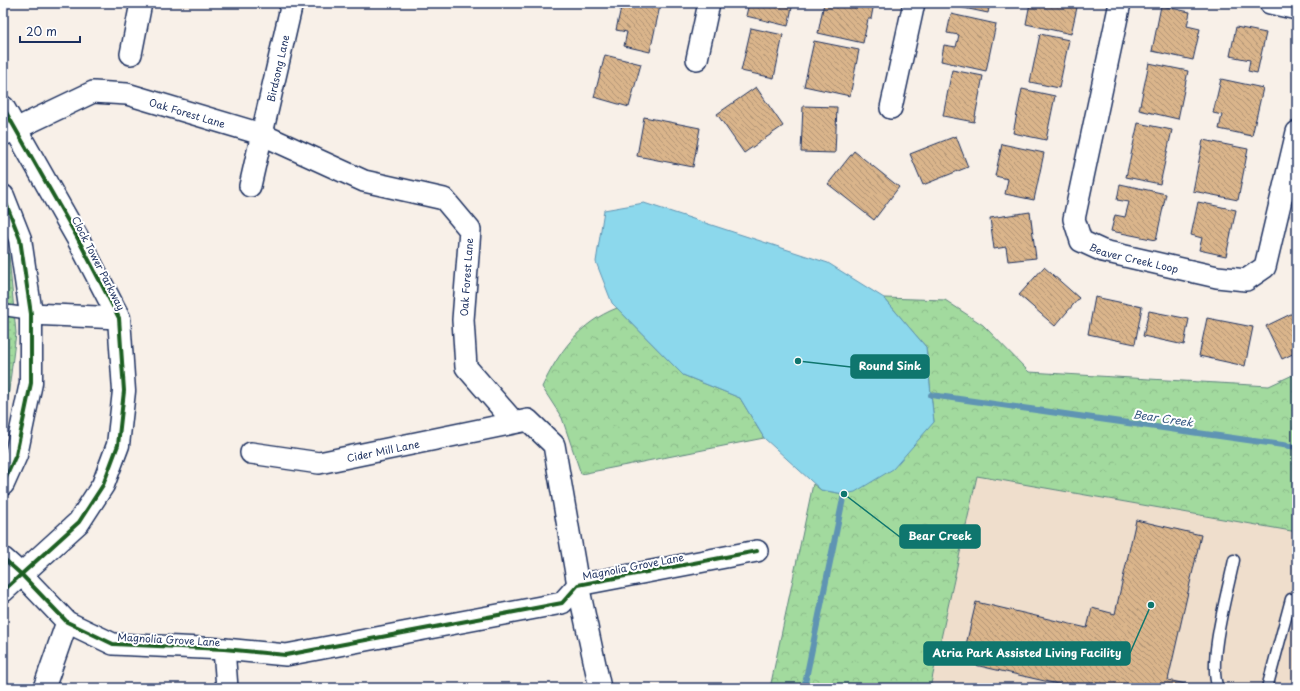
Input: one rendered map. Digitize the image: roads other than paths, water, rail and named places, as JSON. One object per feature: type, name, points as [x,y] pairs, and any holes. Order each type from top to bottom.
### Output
[{"type":"street","points":[[131,54],[141,3]]},
{"type":"street","name":"Birdsong Lane","points":[[250,186],[292,3]]},
{"type":"street","points":[[697,59],[710,3]]},
{"type":"street","points":[[891,108],[914,3]]},
{"type":"street","name":"Beaver Creek Loop","points":[[1120,3],[1074,219],[1081,241],[1103,251],[1217,277],[1246,280],[1265,267],[1297,132]]},
{"type":"street","points":[[1270,3],[1297,9]]},
{"type":"street","name":"Oak Forest Lane","points":[[9,132],[93,92],[127,94],[261,134],[364,181],[444,199],[470,230],[463,320],[466,367],[514,422]]},
{"type":"street","name":"Clock Tower Parkway","points":[[3,107],[9,132],[77,237],[119,318],[124,391],[118,445],[103,485],[79,522],[3,591]]},
{"type":"street","points":[[3,196],[20,239],[31,314],[31,383],[16,454],[3,484]]},
{"type":"street","points":[[31,314],[119,318]]},
{"type":"street","points":[[514,422],[528,420],[554,445],[578,585],[600,688]]},
{"type":"street","name":"Cider Mill Lane","points":[[251,454],[319,463],[514,422]]},
{"type":"street","name":"Magnolia Grove Lane","points":[[3,558],[22,575],[67,622],[113,644],[224,649],[286,655],[562,603],[578,585],[757,551]]},
{"type":"street","points":[[44,688],[67,622]]},
{"type":"street","points":[[224,649],[227,688]]},
{"type":"lane","points":[[3,310],[31,314]]},
{"type":"lane","points":[[1218,688],[1215,682],[1214,658],[1234,560]]},
{"type":"lane","points":[[1267,688],[1291,599]]},
{"type":"water","points":[[644,203],[828,263],[884,298],[926,347],[934,422],[893,469],[855,492],[844,494],[821,490],[764,438],[740,398],[683,375],[612,303],[596,262],[604,210]]},
{"type":"waterway","name":"Bear Creek","points":[[931,395],[1297,447]]},
{"type":"waterway","name":"Bear Creek","points":[[804,688],[844,494]]},
{"type":"place","name":"Round Sink","points":[[798,361]]},
{"type":"place","name":"Bear Creek","points":[[844,494]]},
{"type":"place","name":"Atria Park Assisted Living Facility","points":[[1151,605]]}]
